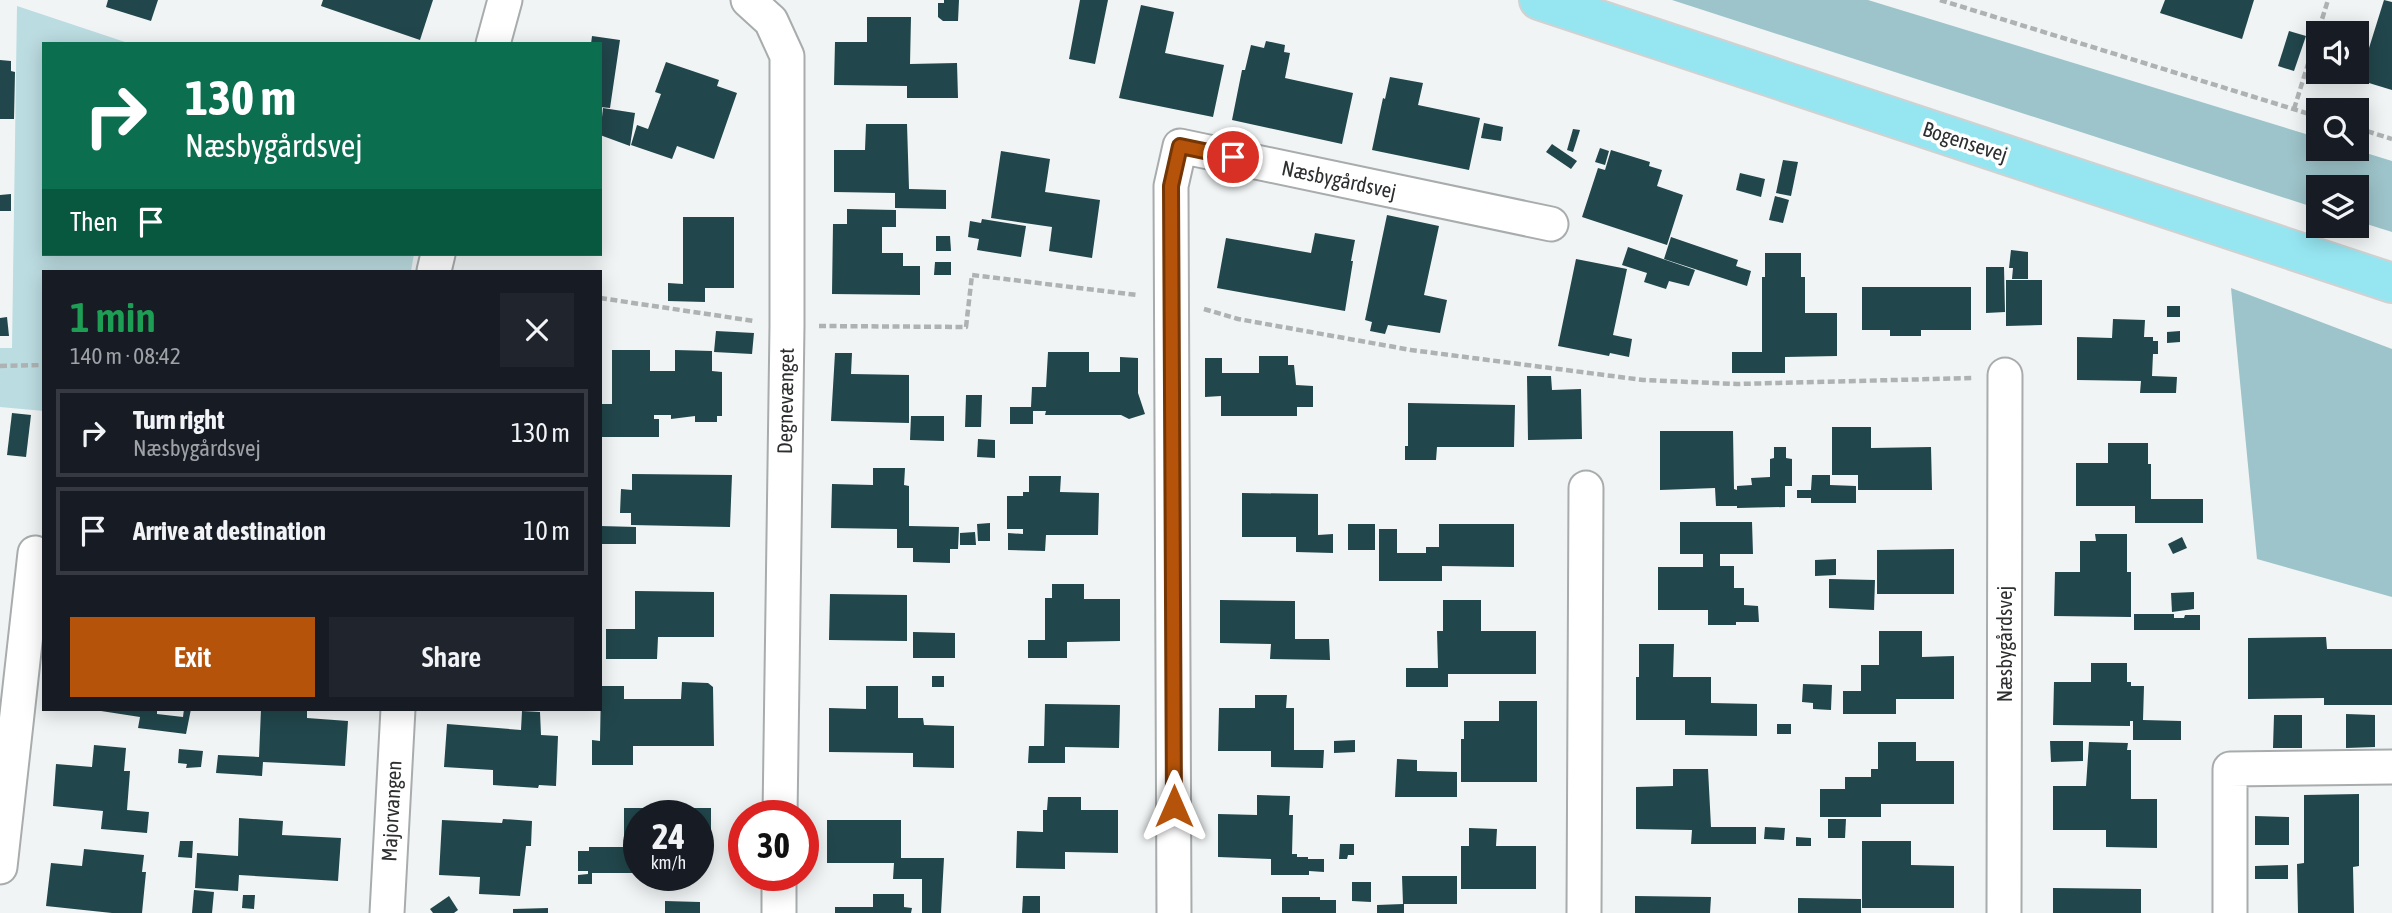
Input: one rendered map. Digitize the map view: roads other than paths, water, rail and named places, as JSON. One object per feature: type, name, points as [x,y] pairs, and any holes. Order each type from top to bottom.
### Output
[{"type":"main road","name":"Bogensevej","points":[[1539,0],[2392,283]]},
{"type":"street","points":[[494,42],[505,0]]},
{"type":"street","name":"Degnevænget","points":[[748,0],[771,20],[787,56],[788,326],[780,800]]},
{"type":"street","name":"Næsbygårdsvej","points":[[1174,913],[1171,186],[1180,146],[1551,224]]},
{"type":"street","name":"Næsbygårdsvej","points":[[2004,913],[2005,375]]},
{"type":"street","points":[[1584,913],[1586,488]]},
{"type":"street","points":[[0,867],[35,553]]},
{"type":"street","name":"Majorvangen","points":[[387,913],[398,711]]},
{"type":"street","points":[[2230,913],[2230,769],[2392,767]]},
{"type":"street","points":[[779,891],[779,913]]}]
